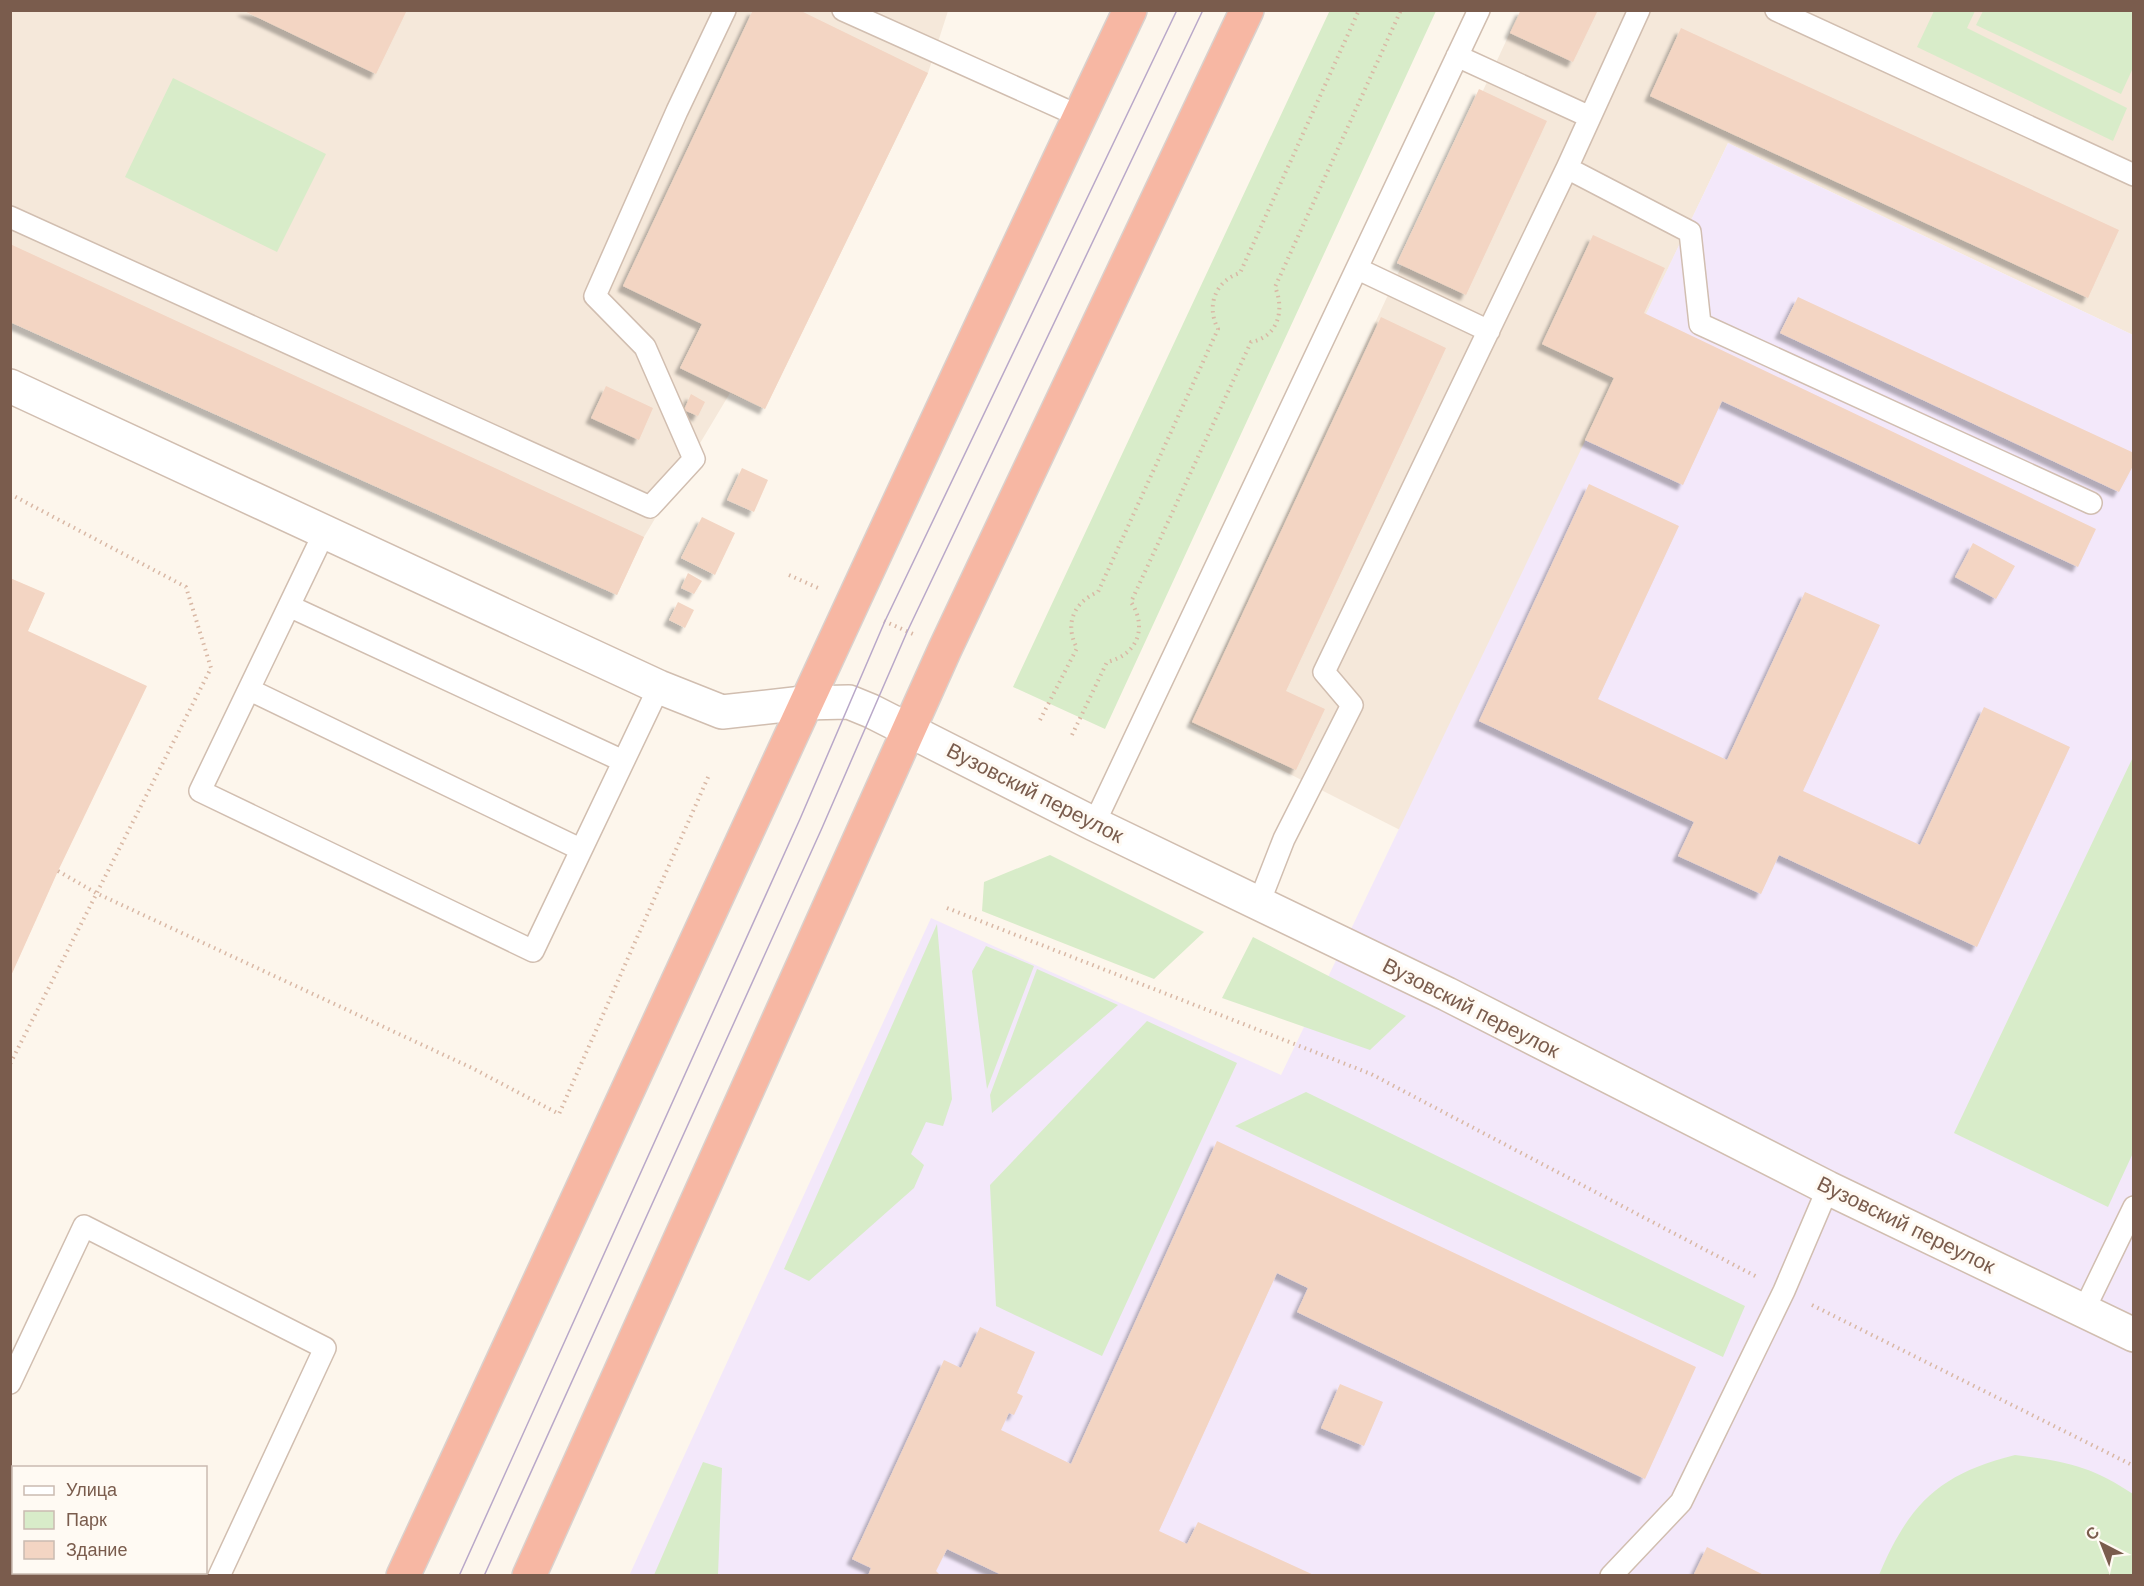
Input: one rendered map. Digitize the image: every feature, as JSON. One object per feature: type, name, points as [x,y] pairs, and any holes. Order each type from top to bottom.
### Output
[{"type":"highway","points":[[403,1575],[679,983],[803,703],[852,604],[1130,10]]},
{"type":"highway","points":[[529,1575],[945,649],[1247,10]]},
{"type":"street","name":"Вузовский переулок","points":[[10,386],[659,687],[722,712],[803,703],[849,702],[910,730],[1094,824],[1447,994],[1828,1188],[2133,1335]]},
{"type":"lane","points":[[10,217],[650,507],[694,459],[645,347],[595,296],[677,111],[725,10]]},
{"type":"lane","points":[[843,10],[1079,116]]},
{"type":"lane","points":[[1094,824],[1479,10]]},
{"type":"lane","points":[[1259,903],[1284,839],[1352,705],[1324,672],[1567,168],[1639,10]]},
{"type":"lane","points":[[1776,10],[2133,175]]},
{"type":"lane","points":[[1457,56],[1590,117]]},
{"type":"lane","points":[[1567,168],[1690,232],[1700,324],[2091,503]]},
{"type":"lane","points":[[1358,269],[1489,331]]},
{"type":"lane","points":[[324,533],[200,792],[533,951],[659,687]]},
{"type":"lane","points":[[289,606],[623,761]]},
{"type":"lane","points":[[250,690],[580,849]]},
{"type":"lane","points":[[1611,1575],[1681,1502],[1784,1291],[1828,1188]]},
{"type":"lane","points":[[2084,1310],[2133,1207]]},
{"type":"lane","points":[[10,1383],[84,1226],[325,1348],[219,1575]]},
{"type":"path","points":[[1040,720],[1077,648],[1070,626],[1078,604],[1098,591],[1218,329],[1211,307],[1219,285],[1228,277],[1240,273],[1359,10]]},
{"type":"path","points":[[1072,735],[1107,662],[1128,654],[1137,643],[1141,624],[1131,602],[1251,342],[1266,336],[1279,319],[1281,301],[1275,287],[1401,10]]},
{"type":"path","points":[[10,494],[186,587],[211,668],[10,1064]]},
{"type":"path","points":[[58,871],[96,892],[472,1068],[560,1114],[709,775]]},
{"type":"path","points":[[947,908],[1371,1074],[1784,1291],[2133,1466]]},
{"type":"shaded area","points":[[11,11],[948,11],[928,73],[765,409],[730,393],[644,537],[617,595],[11,322]]},
{"type":"shaded area","points":[[1520,11],[2133,11],[2133,335],[1728,143],[1400,830],[1189,723]]},
{"type":"shaded area","points":[[1728,143],[2133,335],[2133,1575],[629,1576],[931,918],[1281,1075]]},
{"type":"green space","points":[[1330,10],[1436,11],[1105,729],[1013,687]]},
{"type":"green space","points":[[1934,11],[1975,11],[1967,28],[2127,108],[2113,141],[1917,47]]},
{"type":"green space","points":[[1983,11],[2133,11],[2133,68],[2121,94],[1976,25]]},
{"type":"green space","points":[[173,78],[326,154],[277,252],[125,177]]},
{"type":"green space","points":[[2133,757],[2133,1153],[2108,1207],[1954,1133]]},
{"type":"green space","points":[[1050,855],[1204,932],[1154,979],[982,911],[984,882]]},
{"type":"green space","points":[[937,924],[952,1099],[943,1126],[926,1122],[911,1154],[924,1165],[914,1188],[809,1281],[784,1269]]},
{"type":"green space","points":[[1253,937],[1406,1016],[1370,1050],[1222,998]]},
{"type":"green space","points":[[986,946],[1034,966],[987,1089],[972,971]]},
{"type":"green space","points":[[1037,969],[1118,1005],[992,1113],[990,1095]]},
{"type":"green space","points":[[1147,1021],[1237,1063],[1102,1356],[996,1306],[990,1185]]},
{"type":"green space","points":[[1306,1092],[1745,1306],[1723,1357],[1235,1126]]},
{"type":"green space","points":[[2015,1455],[2077,1466],[2104,1477],[2133,1494],[2133,1575],[1879,1575],[1902,1529],[1930,1496],[1946,1483],[1966,1472]]},
{"type":"green space","points":[[703,1462],[722,1468],[718,1575],[654,1575]]},
{"type":"building","points":[[242,10],[407,10],[376,74]]},
{"type":"building","points":[[753,10],[799,10],[928,73],[765,409],[680,368],[702,324],[623,286]]},
{"type":"building","points":[[1521,10],[1598,10],[1573,62],[1510,33]]},
{"type":"building","points":[[1681,28],[2119,230],[2088,298],[1650,96]]},
{"type":"building","points":[[1479,89],[1547,121],[1466,295],[1397,263]]},
{"type":"building","points":[[1593,235],[1665,268],[1644,313],[2096,529],[2078,567],[1722,401],[1683,485],[1585,440],[1614,378],[1542,344]]},
{"type":"building","points":[[10,244],[644,537],[617,595],[10,322]]},
{"type":"building","points":[[1798,297],[2134,453],[2134,464],[2119,492],[1780,333]]},
{"type":"building","points":[[1381,317],[1446,348],[1286,691],[1325,709],[1296,770],[1192,722]]},
{"type":"building","points":[[606,386],[653,408],[639,440],[591,418]]},
{"type":"building","points":[[691,394],[705,402],[698,416],[684,410]]},
{"type":"building","points":[[742,468],[768,480],[754,512],[727,500]]},
{"type":"building","points":[[1589,484],[1679,526],[1598,699],[1727,760],[1805,592],[1880,625],[1803,791],[1920,845],[1984,707],[2070,747],[1977,947],[1779,855],[1761,894],[1678,856],[1694,822],[1479,721]]},
{"type":"building","points":[[702,517],[735,533],[715,575],[681,558]]},
{"type":"building","points":[[1973,543],[2015,566],[1996,599],[1955,577]]},
{"type":"building","points":[[688,573],[702,581],[694,594],[681,588]]},
{"type":"building","points":[[10,578],[45,593],[28,631],[147,686],[58,871],[10,978]]},
{"type":"building","points":[[678,602],[694,610],[685,628],[669,620]]},
{"type":"building","points":[[1217,1141],[1696,1367],[1645,1479],[1297,1312],[1308,1288],[1277,1273],[1159,1531],[1187,1544],[1198,1522],[1316,1576],[1004,1576],[947,1549],[936,1571],[941,1576],[868,1576],[871,1568],[852,1559],[944,1360],[961,1368],[980,1327],[1035,1352],[1017,1393],[1023,1396],[1014,1415],[1009,1413],[1001,1430],[1071,1464]]},
{"type":"building","points":[[1340,1384],[1383,1402],[1364,1446],[1321,1428]]},
{"type":"building","points":[[1707,1547],[1766,1576],[1693,1576]]},
{"type":"tram line","points":[[459,1576],[800,819],[885,621],[1177,10]]},
{"type":"tram line","points":[[484,1576],[822,828],[907,632],[1203,10]]}]
